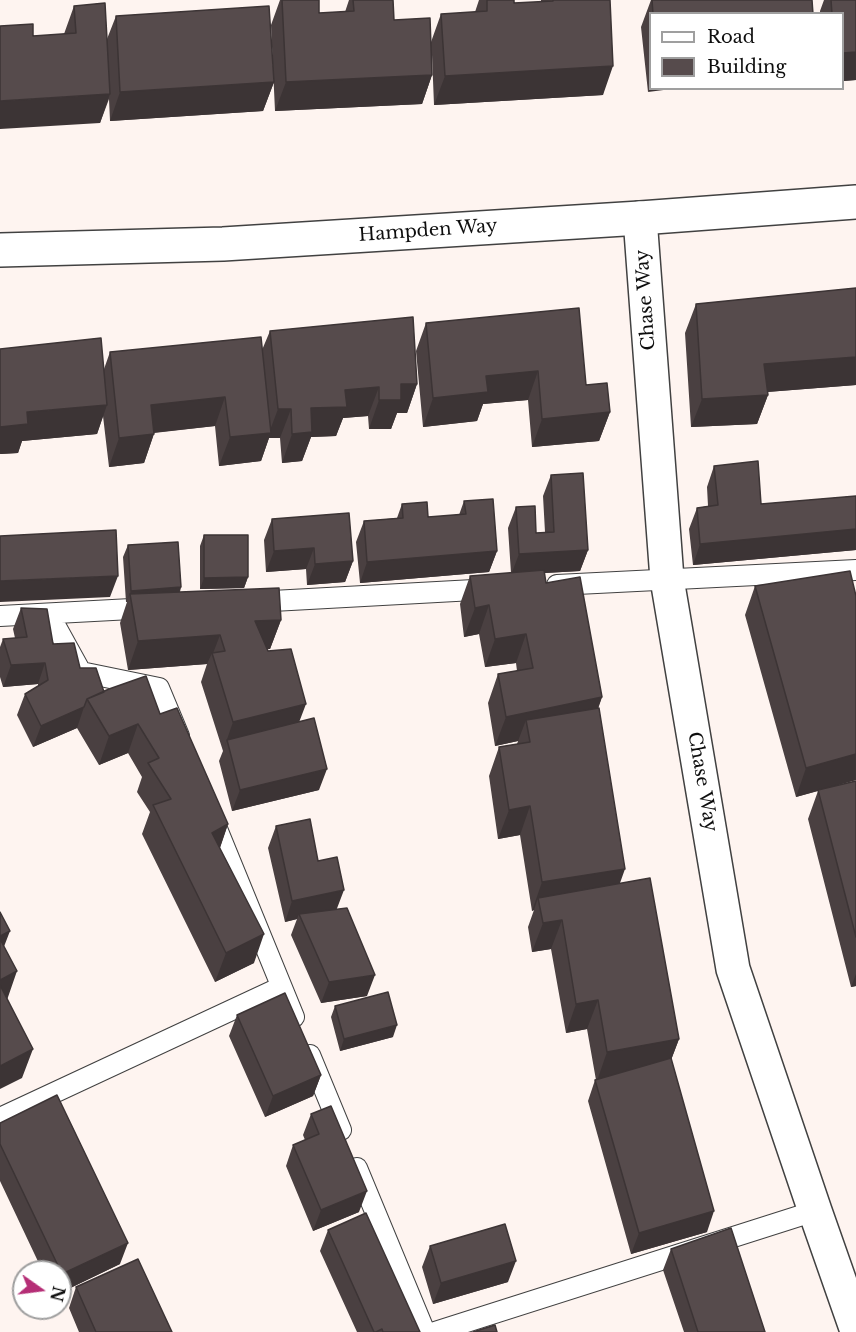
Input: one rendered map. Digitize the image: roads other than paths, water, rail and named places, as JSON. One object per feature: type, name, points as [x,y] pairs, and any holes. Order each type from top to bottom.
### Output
[{"type":"street","name":"Hampden Way","points":[[0,250],[223,244],[856,202]]},
{"type":"street","name":"Chase Way","points":[[640,218],[667,579],[733,969],[856,1328]]},
{"type":"lane","points":[[536,586],[856,570]]},
{"type":"lane","points":[[239,603],[513,588]]},
{"type":"lane","points":[[0,616],[168,607]]},
{"type":"lane","points":[[49,614],[81,672],[159,688],[186,754]]},
{"type":"lane","points":[[204,799],[425,1332]]},
{"type":"lane","points":[[0,1118],[281,987]]},
{"type":"lane","points":[[435,1332],[815,1211]]}]
